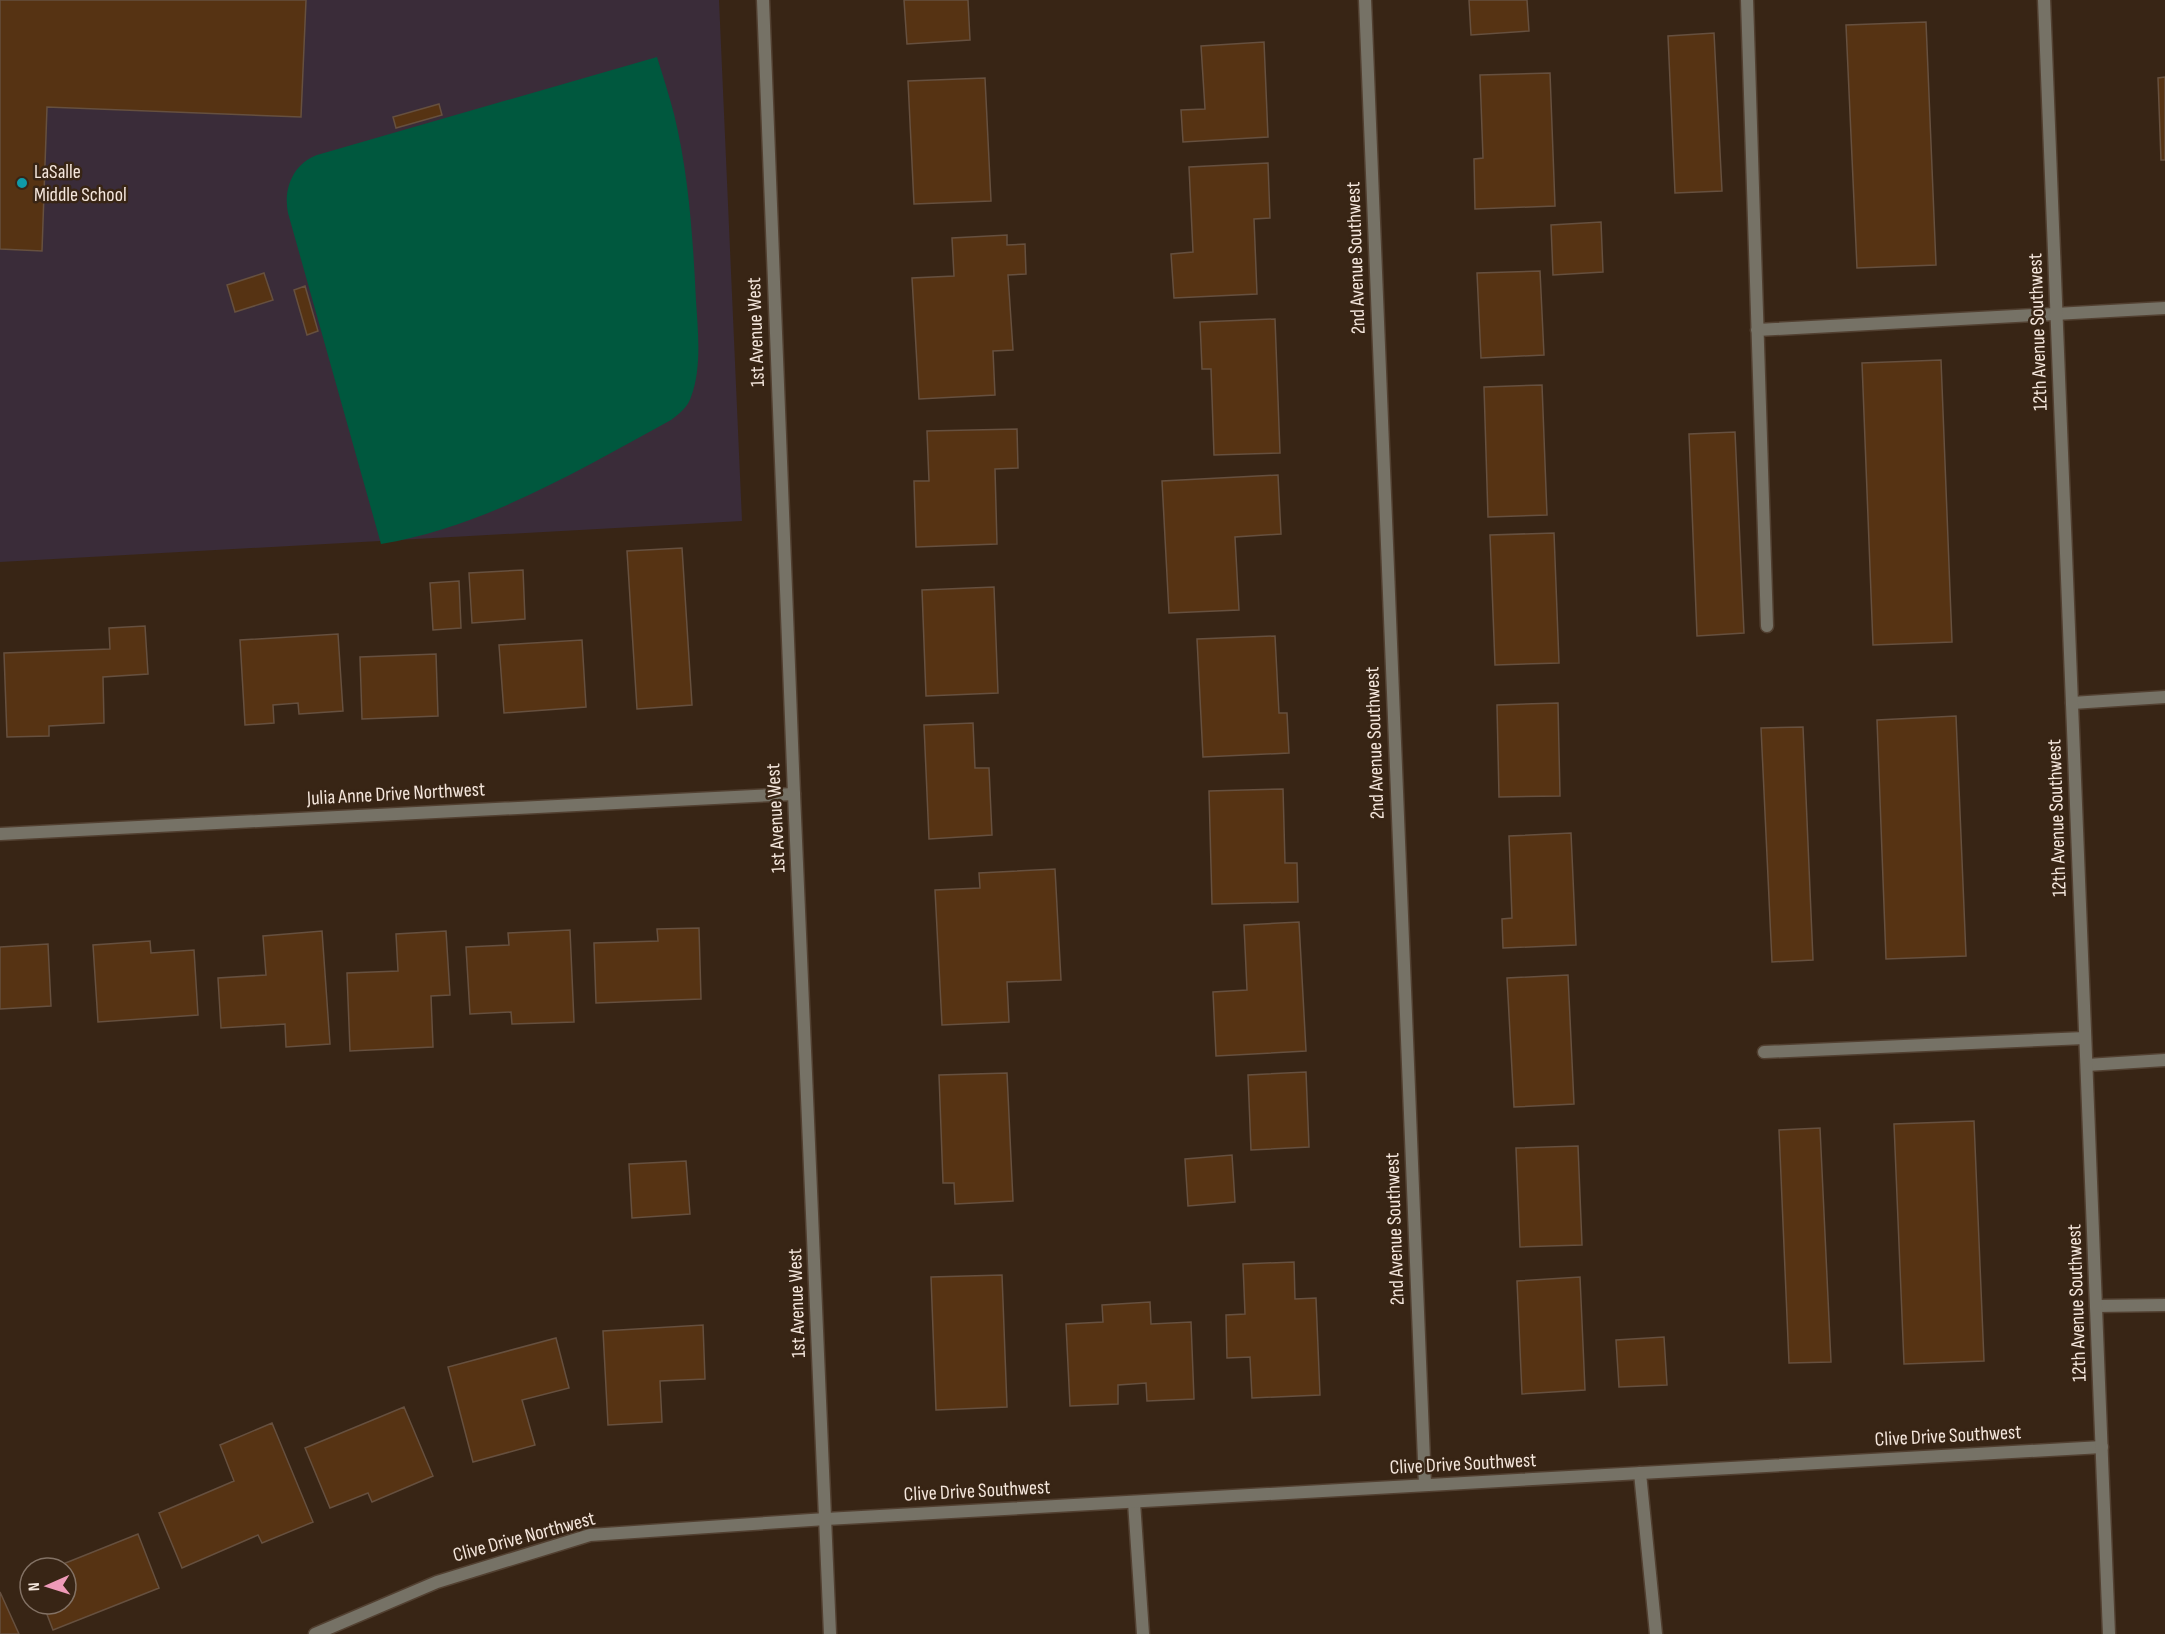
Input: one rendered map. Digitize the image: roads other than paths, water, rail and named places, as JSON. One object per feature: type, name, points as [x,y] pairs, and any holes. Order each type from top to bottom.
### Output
[{"type":"street","name":"1st Avenue West","points":[[763,0],[830,1634]]},
{"type":"street","name":"2nd Avenue Southwest","points":[[1365,0],[1425,1485]]},
{"type":"street","points":[[1747,0],[1767,626]]},
{"type":"street","name":"12th Avenue Southwest","points":[[2044,0],[2109,1634]]},
{"type":"street","points":[[1757,330],[2165,308]]},
{"type":"street","points":[[2072,703],[2165,697]]},
{"type":"street","name":"Julia Anne Drive Northwest","points":[[0,834],[794,794]]},
{"type":"street","points":[[1764,1052],[2085,1038]]},
{"type":"street","points":[[2087,1065],[2165,1060]]},
{"type":"street","points":[[2096,1306],[2165,1305]]},
{"type":"street","name":"Clive Drive Southwest","points":[[826,1519],[2102,1447]]},
{"type":"street","points":[[1640,1473],[1656,1634]]},
{"type":"street","points":[[1134,1502],[1143,1634]]},
{"type":"street","name":"Clive Drive Northwest","points":[[315,1634],[436,1582],[590,1535],[826,1519]]},
{"type":"place","name":"LaSalle Middle School","points":[[22,183]]}]
